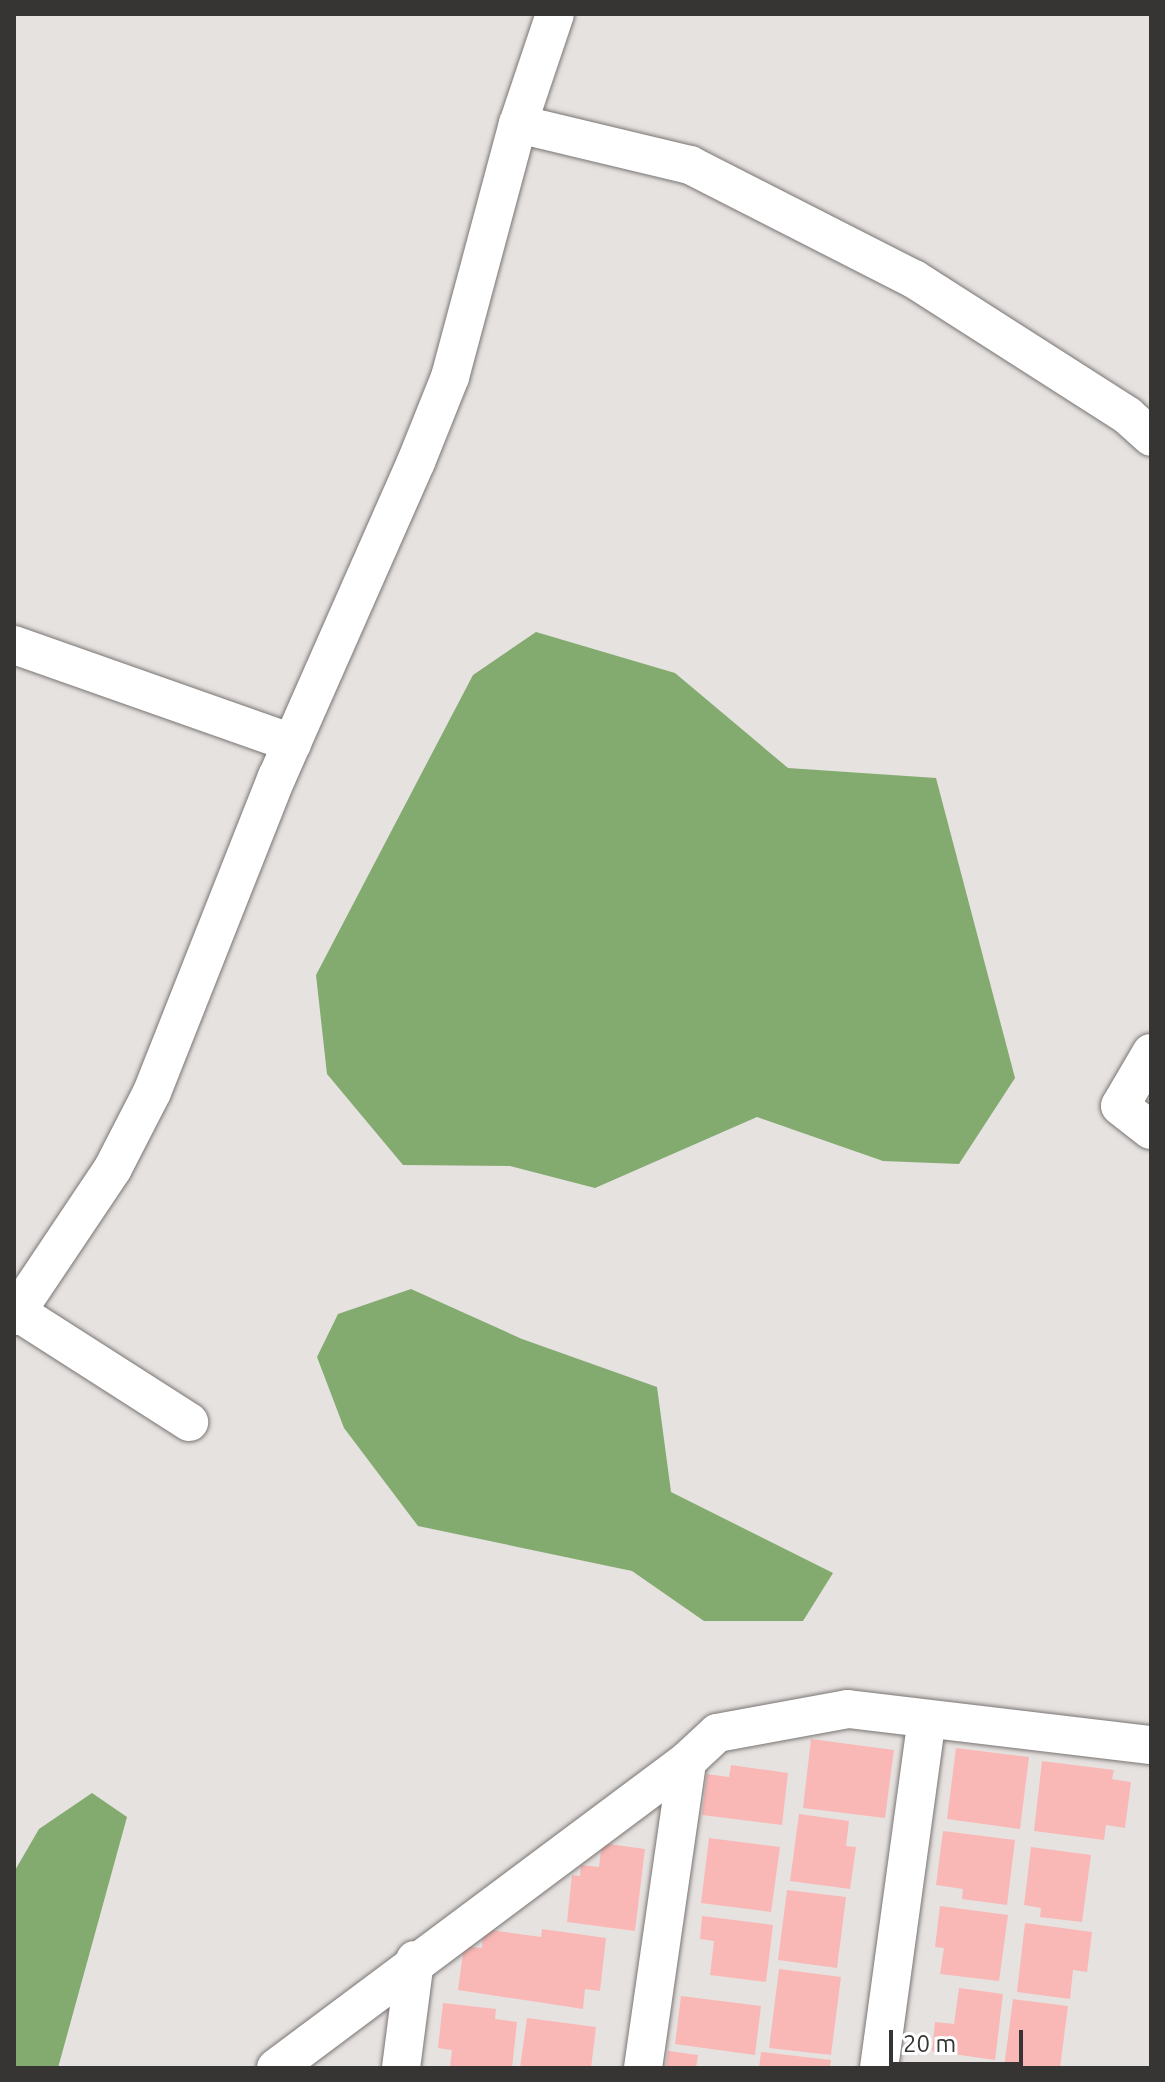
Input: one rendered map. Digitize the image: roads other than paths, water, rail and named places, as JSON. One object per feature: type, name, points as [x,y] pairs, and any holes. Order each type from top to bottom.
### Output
[{"type":"street","points":[[189,1422],[15,1313],[113,1168],[152,1092],[292,743],[450,377],[518,124],[555,14]]},
{"type":"street","points":[[518,124],[690,165],[914,279],[1128,416],[1151,437]]},
{"type":"street","points":[[14,645],[292,743]]},
{"type":"street","points":[[1151,1053],[1120,1106],[1151,1130]]},
{"type":"street","points":[[276,2068],[415,1960],[687,1761],[717,1733],[848,1709],[1151,1745]]},
{"type":"street","points":[[879,2068],[927,1719]]},
{"type":"street","points":[[643,2068],[687,1761]]},
{"type":"street","points":[[401,2068],[415,1960]]}]
